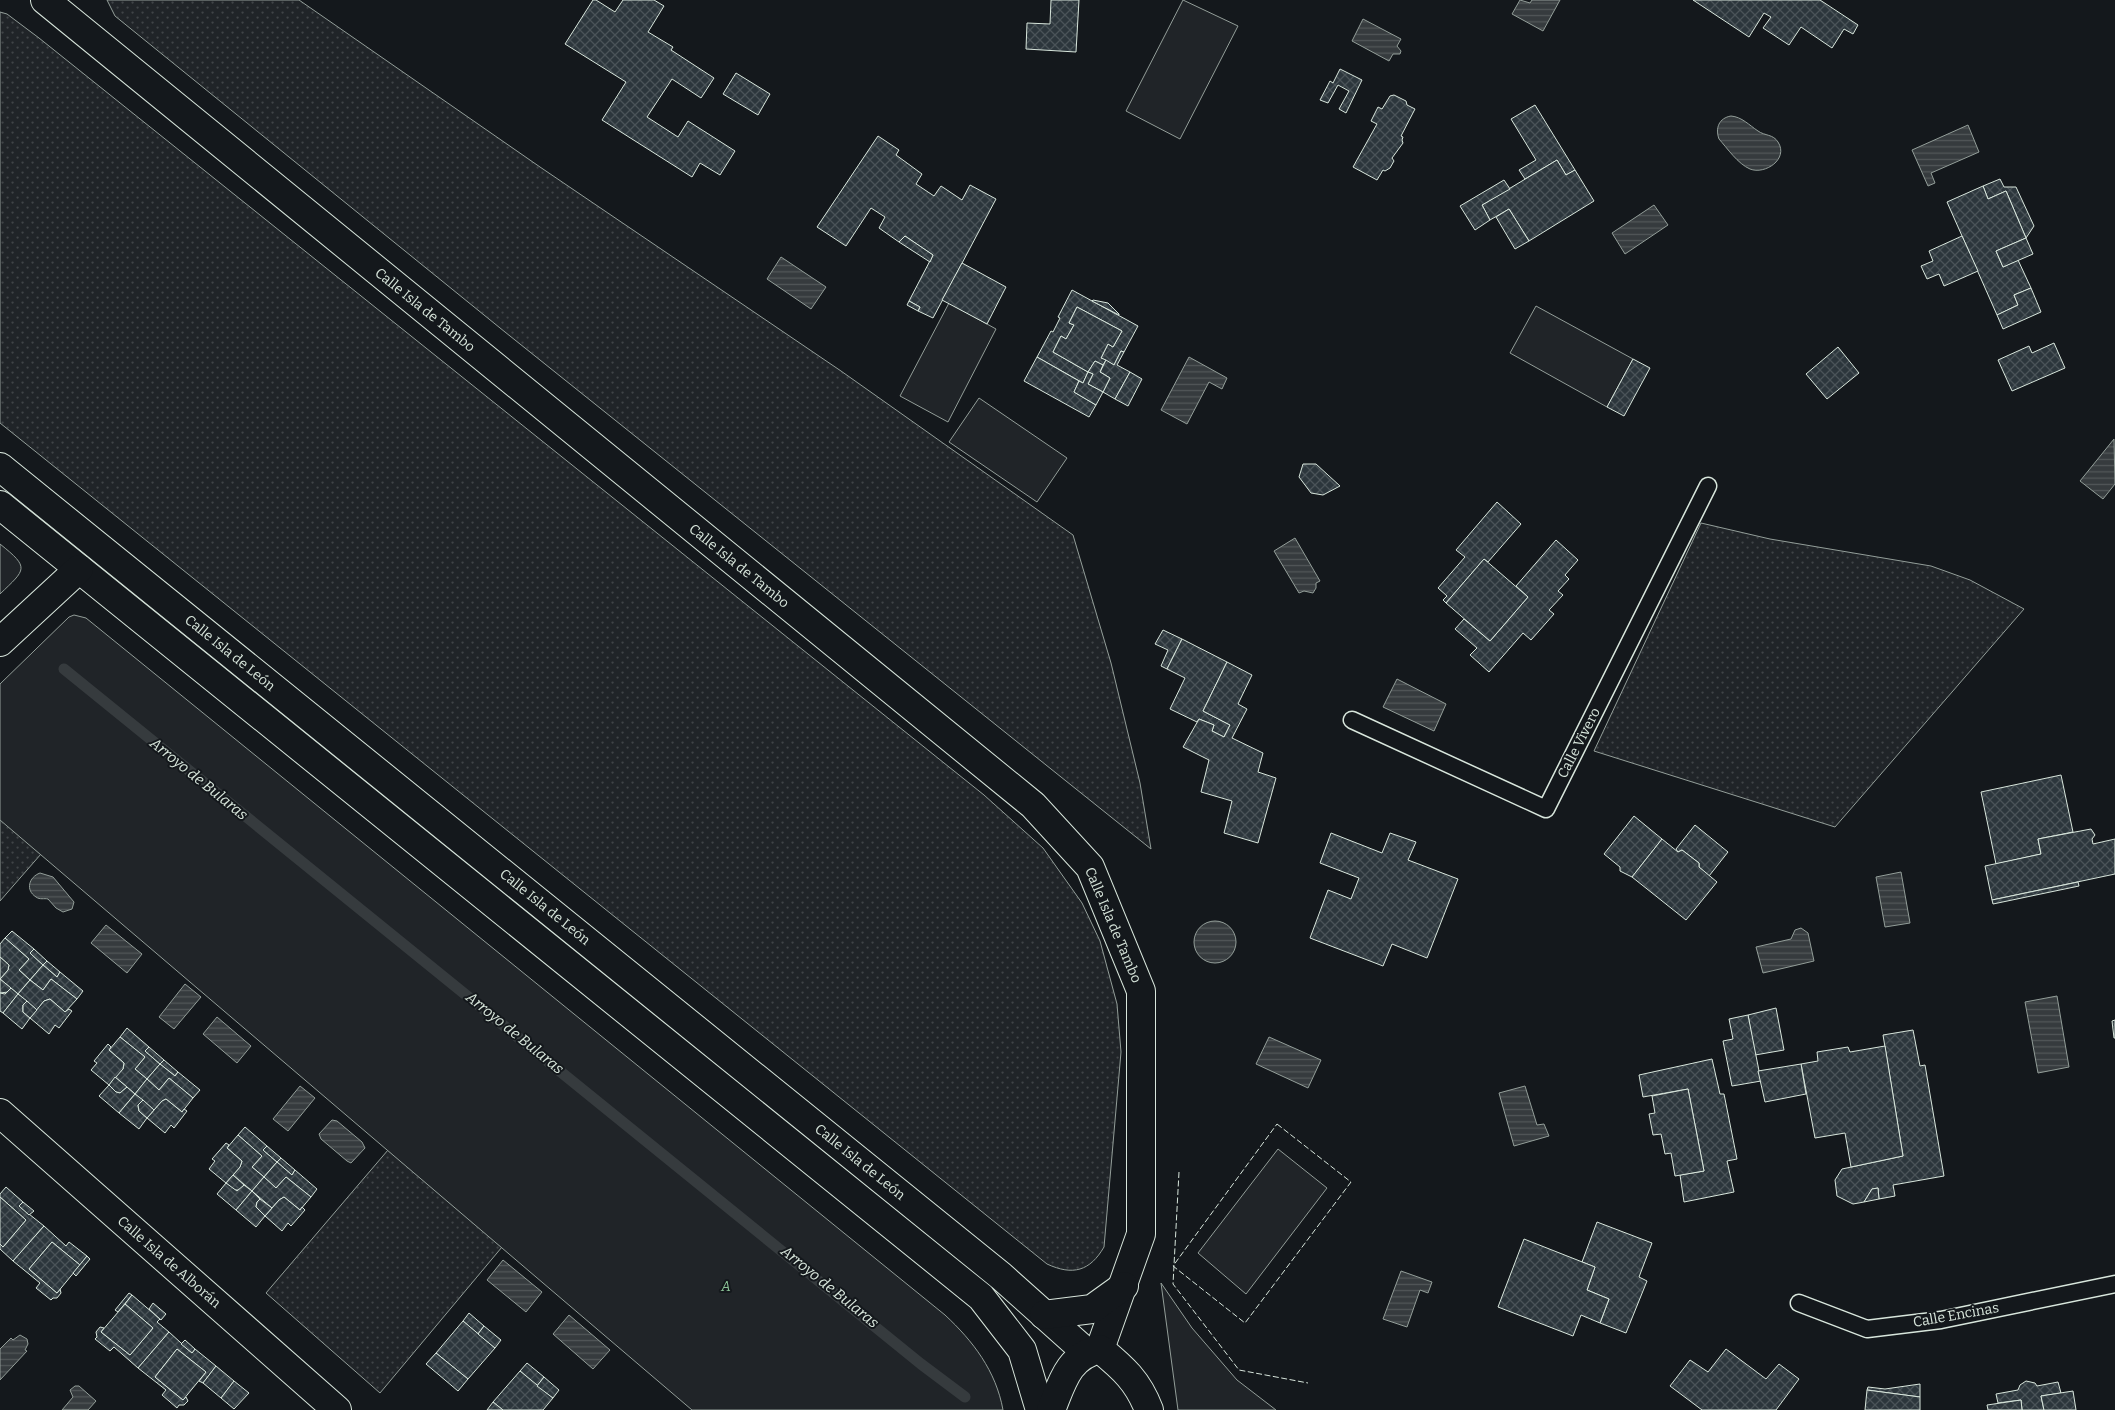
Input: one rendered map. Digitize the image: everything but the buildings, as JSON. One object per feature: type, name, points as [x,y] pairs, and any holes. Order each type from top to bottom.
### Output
[{"type":"street","name":"Calle Isla de Tambo","points":[[45,0],[1033,805],[1090,867],[1141,991],[1142,1234],[1124,1286],[1093,1351]]},
{"type":"street","name":"Calle Isla de León","points":[[0,468],[993,1270],[1044,1315],[1093,1351],[1126,1370],[1145,1400],[1149,1410]]},
{"type":"street","name":"Calle Isla de León","points":[[0,505],[981,1297],[1022,1350],[1040,1410]]},
{"type":"street","points":[[0,642],[79,569]]},
{"type":"street","name":"Calle Isla de Alborán","points":[[0,1113],[337,1410]]},
{"type":"street","points":[[1044,1315],[1092,1309],[1124,1286]]},
{"type":"street","points":[[1052,1410],[1066,1372],[1093,1351]]},
{"type":"lane","name":"Calle Vivero","points":[[1352,720],[1546,809],[1708,486]]},
{"type":"lane","name":"Calle Encinas","points":[[1799,1303],[1867,1329],[1941,1320],[2115,1284]]},
{"type":"green space","points":[[107,0],[299,0],[540,167],[841,371],[1073,535],[1111,663],[1140,783],[1151,849],[505,332],[115,16]]},
{"type":"green space","points":[[1183,0],[1238,26],[1180,139],[1126,111]]},
{"type":"green space","points":[[0,12],[7,14],[39,38],[984,795],[1043,848],[1082,903],[1100,941],[1117,1004],[1121,1052],[1104,1247],[1093,1261],[1087,1266],[1073,1270],[1056,1268],[1047,1264],[0,423]]},
{"type":"green space","points":[[949,303],[996,329],[948,422],[900,396]]},
{"type":"green space","points":[[1536,306],[1633,359],[1607,407],[1510,353]]},
{"type":"green space","points":[[979,398],[1067,458],[1037,502],[949,442]]},
{"type":"green space","points":[[1701,523],[1770,539],[1931,566],[1970,580],[2024,609],[1835,827],[1594,751]]},
{"type":"green space","points":[[0,544],[16,558],[21,569],[15,579],[0,594]]},
{"type":"green space","name":"A","points":[[74,615],[86,618],[945,1315],[965,1335],[982,1358],[995,1382],[1003,1410],[692,1410],[0,820],[0,684],[69,617]]},
{"type":"green space","points":[[0,819],[41,854],[0,901]]},
{"type":"green space","points":[[1278,1149],[1327,1188],[1246,1294],[1198,1253]]},
{"type":"green space","points":[[388,1150],[502,1247],[380,1393],[266,1293]]},
{"type":"green space","points":[[1161,1283],[1192,1328],[1237,1380],[1276,1410],[1178,1410]]},
{"type":"shaded area","points":[[1520,0],[1530,3],[1532,0],[1560,0],[1543,31],[1512,14]]},
{"type":"shaded area","points":[[1363,19],[1401,39],[1397,46],[1401,51],[1400,54],[1393,54],[1389,61],[1352,41]]},
{"type":"shaded area","points":[[1731,116],[1776,139],[1781,148],[1778,160],[1774,164],[1762,170],[1750,169],[1733,156],[1719,139],[1718,131],[1721,121]]},
{"type":"shaded area","points":[[1968,125],[1979,152],[1931,173],[1935,183],[1928,186],[1912,150]]},
{"type":"shaded area","points":[[1654,205],[1668,225],[1625,254],[1612,233]]},
{"type":"shaded area","points":[[781,257],[826,287],[811,309],[767,279]]},
{"type":"shaded area","points":[[1189,357],[1227,378],[1222,389],[1209,382],[1187,424],[1161,410]]},
{"type":"shaded area","points":[[2114,439],[2115,484],[2103,499],[2080,481]]},
{"type":"shaded area","points":[[1295,538],[1320,581],[1316,583],[1313,593],[1304,591],[1299,593],[1274,551]]},
{"type":"shaded area","points":[[1397,679],[1446,704],[1434,731],[1383,707]]},
{"type":"shaded area","points":[[1901,872],[1910,923],[1885,927],[1876,877]]},
{"type":"shaded area","points":[[40,873],[53,877],[74,902],[72,909],[63,912],[56,908],[48,899],[36,897],[30,891],[33,877]]},
{"type":"shaded area","points":[[1219,921],[1227,924],[1233,930],[1236,942],[1233,954],[1227,960],[1211,963],[1203,960],[1197,954],[1194,938],[1197,930],[1203,924]]},
{"type":"shaded area","points":[[106,925],[142,954],[127,973],[91,943]]},
{"type":"shaded area","points":[[1801,928],[1808,933],[1814,961],[1763,973],[1756,947],[1791,939],[1795,930]]},
{"type":"shaded area","points":[[185,984],[201,997],[174,1029],[159,1017]]},
{"type":"shaded area","points":[[2057,996],[2069,1067],[2038,1073],[2025,1002]]},
{"type":"shaded area","points":[[217,1017],[251,1046],[237,1063],[203,1034]]},
{"type":"shaded area","points":[[1269,1037],[1321,1060],[1308,1088],[1256,1064]]},
{"type":"shaded area","points":[[300,1086],[315,1098],[288,1131],[273,1119]]},
{"type":"shaded area","points":[[1525,1086],[1537,1125],[1544,1124],[1549,1136],[1514,1146],[1499,1093]]},
{"type":"shaded area","points":[[332,1120],[337,1121],[362,1142],[365,1148],[351,1163],[321,1139],[319,1134]]},
{"type":"shaded area","points":[[503,1260],[542,1292],[526,1312],[487,1280]]},
{"type":"shaded area","points":[[1401,1271],[1432,1282],[1428,1293],[1420,1290],[1407,1327],[1383,1319]]},
{"type":"shaded area","points":[[569,1315],[610,1350],[593,1369],[553,1334]]},
{"type":"shaded area","points":[[20,1335],[27,1339],[28,1344],[25,1350],[27,1351],[0,1380],[0,1349],[11,1338],[13,1340]]},
{"type":"shaded area","points":[[75,1386],[79,1386],[96,1401],[88,1410],[62,1410],[73,1397],[70,1390]]},
{"type":"waterway","name":"Arroyo de Bularas","points":[[64,669],[921,1364],[965,1397]]},
{"type":"fence","points":[[1277,1124],[1351,1182],[1245,1323],[1173,1266],[1277,1124]]},
{"type":"fence","points":[[1179,1172],[1173,1284],[1239,1370],[1308,1383]]}]
